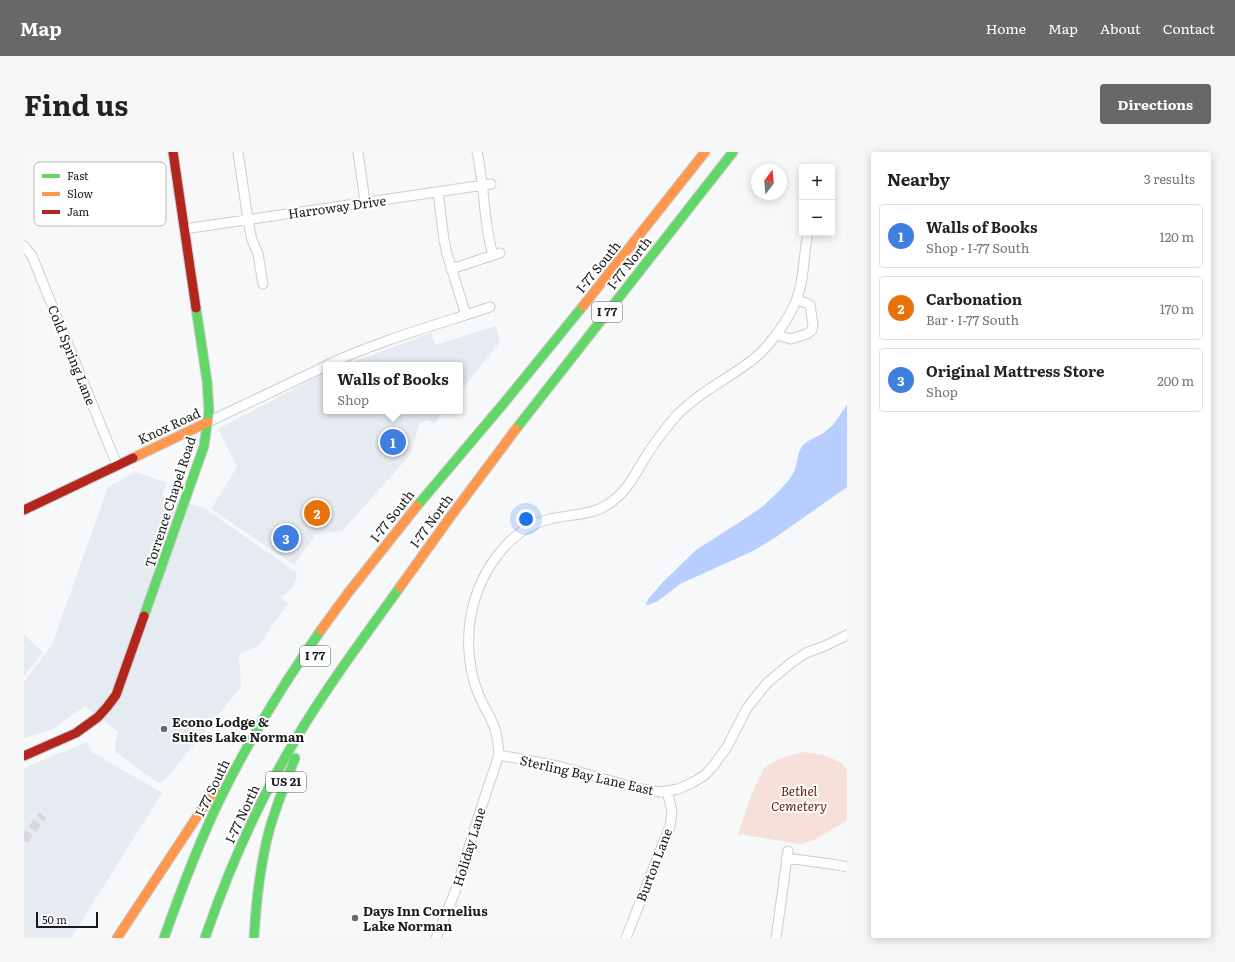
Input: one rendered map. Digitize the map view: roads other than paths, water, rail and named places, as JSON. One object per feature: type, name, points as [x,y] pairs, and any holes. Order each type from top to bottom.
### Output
[{"type":"main road","name":"Torrence Chapel Road","points":[[24,756],[83,730],[100,717],[110,706],[116,695],[202,454],[208,422],[209,406],[207,381],[173,152]]},
{"type":"main road","name":"I-77 South","points":[[164,938],[185,880],[208,824],[234,770],[300,660],[348,593],[435,483],[504,404],[614,269],[705,152]]},
{"type":"main road","name":"I-77 North","points":[[205,938],[229,874],[256,814],[297,737],[324,694],[361,639],[457,506],[563,368],[733,152]]},
{"type":"main road","name":"I 77","points":[[438,495],[504,404]]},
{"type":"main road","name":"Knox Road","points":[[24,510],[208,422]]},
{"type":"main road","name":"I 77","points":[[394,580],[457,506]]},
{"type":"main road","name":"US 21","points":[[254,938],[260,875],[274,815],[297,752],[312,727],[324,694]]},
{"type":"main road","points":[[117,938],[264,718]]},
{"type":"street","points":[[238,152],[248,220],[252,240],[258,254],[263,284]]},
{"type":"street","points":[[358,152],[365,202]]},
{"type":"street","points":[[452,269],[497,254],[490,246],[487,185],[477,152]]},
{"type":"street","name":"Harroway Drive","points":[[184,229],[487,185]]},
{"type":"street","points":[[438,192],[444,240],[466,315]]},
{"type":"street","points":[[499,755],[494,725],[478,693],[472,674],[469,640],[471,615],[483,579],[490,565],[516,537],[530,527],[548,520],[590,513],[608,505],[623,493],[633,481],[654,444],[676,416],[701,394],[752,361],[776,336],[797,300],[801,286],[808,236]]},
{"type":"street","name":"Cold Spring Lane","points":[[24,246],[35,262],[117,466]]},
{"type":"street","points":[[776,336],[790,339],[807,334],[812,330],[814,325],[810,305],[797,300]]},
{"type":"street","name":"Knox Road","points":[[333,362],[380,344],[490,307]]},
{"type":"street","name":"Knox Road","points":[[208,422],[323,367]]},
{"type":"street","name":"Sterling Bay Lane East","points":[[499,755],[558,766],[652,791],[667,791],[692,783],[705,775],[714,765],[727,747],[747,708],[770,679],[806,653],[847,635]]},
{"type":"street","name":"Holiday Lane","points":[[436,938],[455,892],[499,755]]},
{"type":"street","name":"Burton Lane","points":[[626,938],[670,826],[672,811],[667,791]]},
{"type":"street","points":[[776,938],[787,855],[847,867]]},
{"type":"water","points":[[847,405],[847,487],[755,550],[680,584],[658,601],[648,605],[646,604],[649,598],[663,582],[696,550],[762,507],[778,492],[789,480],[795,470],[802,446],[808,441],[822,434],[833,425]]},
{"type":"tunnel","points":[[24,840],[43,815]]},
{"type":"place","name":"Walls of Books","points":[[393,442]]},
{"type":"place","name":"Carbonation","points":[[317,513]]},
{"type":"place","name":"Original Mattress Store","points":[[286,538]]},
{"type":"place","name":"Econo Lodge & Suites Lake Norman","points":[[164,729]]},
{"type":"place","name":"Days Inn Cornelius Lake Norman","points":[[355,918]]},
{"type":"park label","name":"Bethel Cemetery","points":[[799,798]]}]
